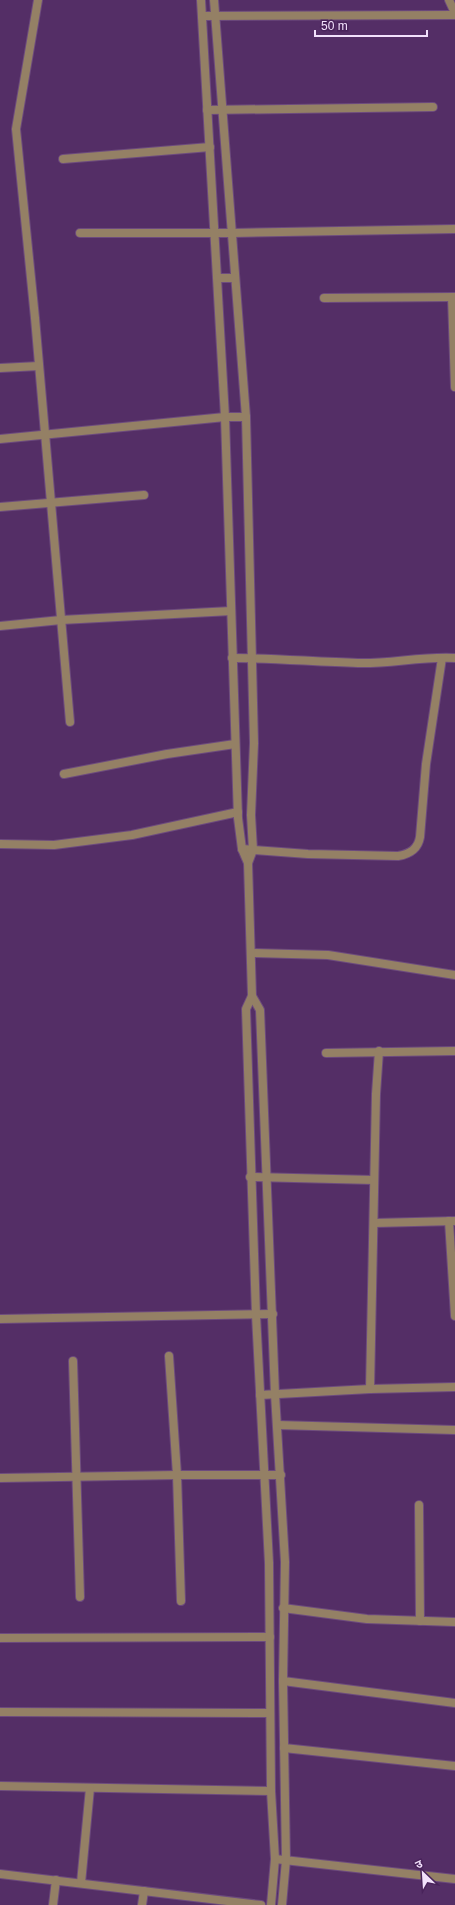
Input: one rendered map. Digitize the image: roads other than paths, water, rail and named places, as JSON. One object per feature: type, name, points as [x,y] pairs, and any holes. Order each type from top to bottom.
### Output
[{"type":"street","points":[[38,0],[16,130],[46,436],[70,722]]},
{"type":"street","points":[[201,0],[225,417],[230,611],[238,812],[242,850],[248,863],[252,996],[246,1009],[250,1177],[265,1475],[270,1637],[271,1791],[275,1859],[270,1905]]},
{"type":"street","points":[[214,0],[246,417],[254,743],[251,815],[253,850],[248,863]]},
{"type":"street","points":[[202,16],[455,14],[449,0]]},
{"type":"street","points":[[208,110],[222,111],[433,106]]},
{"type":"street","points":[[63,159],[210,147]]},
{"type":"street","points":[[80,233],[232,233],[455,229]]},
{"type":"street","points":[[218,278],[235,278]]},
{"type":"street","points":[[324,298],[454,297],[455,387]]},
{"type":"street","points":[[0,368],[39,366]]},
{"type":"street","points":[[0,440],[225,417],[246,417]]},
{"type":"street","points":[[0,507],[144,495]]},
{"type":"street","points":[[0,626],[61,620],[230,611]]},
{"type":"street","points":[[232,658],[357,663],[455,658]]},
{"type":"street","points":[[242,850],[308,854],[398,856],[406,855],[413,850],[419,843],[420,837],[426,764],[442,658]]},
{"type":"street","points":[[64,774],[167,754],[235,744]]},
{"type":"street","points":[[0,844],[54,845],[132,835],[238,812]]},
{"type":"street","points":[[251,953],[328,955],[455,975]]},
{"type":"street","points":[[252,996],[260,1010],[275,1394],[285,1562],[283,1608],[283,1681],[286,1860],[282,1905]]},
{"type":"street","points":[[326,1053],[379,1051],[455,1052]]},
{"type":"street","points":[[370,1389],[374,1180],[379,1051]]},
{"type":"street","points":[[250,1177],[374,1180]]},
{"type":"street","points":[[374,1223],[452,1221],[455,1316]]},
{"type":"street","points":[[0,1319],[273,1314]]},
{"type":"street","points":[[169,1356],[177,1475],[181,1601]]},
{"type":"street","points":[[73,1361],[78,1476],[80,1597]]},
{"type":"street","points":[[260,1395],[370,1389],[455,1387]]},
{"type":"street","points":[[277,1425],[455,1430]]},
{"type":"street","points":[[0,1478],[281,1475]]},
{"type":"street","points":[[419,1505],[420,1621]]},
{"type":"street","points":[[283,1608],[368,1618],[455,1622]]},
{"type":"street","points":[[0,1638],[270,1637]]},
{"type":"street","points":[[283,1681],[455,1703]]},
{"type":"street","points":[[0,1712],[270,1713]]},
{"type":"street","points":[[284,1748],[455,1766]]},
{"type":"street","points":[[0,1786],[271,1791]]},
{"type":"street","points":[[81,1884],[90,1788]]},
{"type":"street","points":[[275,1859],[455,1880]]},
{"type":"street","points":[[0,1874],[261,1905]]},
{"type":"street","points":[[53,1905],[56,1880]]},
{"type":"street","points":[[142,1905],[144,1891]]}]
